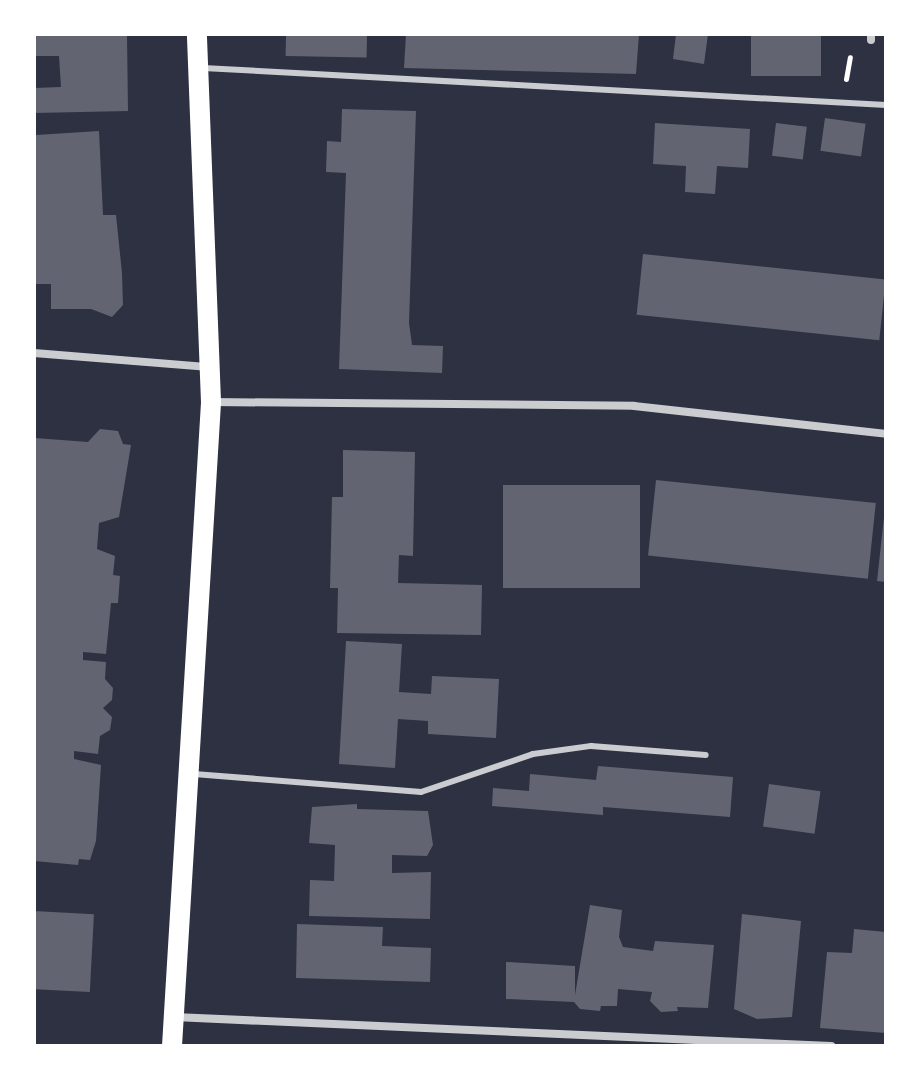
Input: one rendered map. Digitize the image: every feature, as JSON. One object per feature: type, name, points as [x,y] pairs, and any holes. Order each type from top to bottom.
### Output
[{"type":"main road","points":[[172,1046],[211,402],[197,34]]},
{"type":"street","points":[[34,353],[210,368]]},
{"type":"street","points":[[211,402],[634,406],[886,434]]},
{"type":"street","points":[[173,1017],[831,1046]]},
{"type":"lane","points":[[196,68],[886,105]]},
{"type":"lane","points":[[190,774],[421,792],[533,754],[591,746],[706,755]]},
{"type":"path","points":[[842,103],[851,55],[871,37]]},
{"type":"building","points":[[34,34],[127,34],[128,111],[34,113],[34,88],[61,87],[59,56],[34,56]]},
{"type":"building","points":[[286,34],[367,35],[367,57],[286,56]]},
{"type":"building","points":[[406,34],[639,34],[636,74],[404,68]]},
{"type":"building","points":[[676,34],[708,34],[704,64],[673,59]]},
{"type":"building","points":[[751,34],[821,34],[821,76],[751,76]]},
{"type":"building","points":[[342,109],[416,111],[409,323],[412,345],[443,346],[442,373],[339,369],[346,173],[326,172],[327,141],[341,142]]},
{"type":"building","points":[[825,118],[866,124],[861,156],[820,151]]},
{"type":"building","points":[[655,123],[750,129],[748,168],[717,166],[715,194],[685,192],[686,166],[653,164]]},
{"type":"building","points":[[776,123],[807,127],[803,160],[772,156]]},
{"type":"building","points":[[99,131],[103,215],[116,215],[122,273],[123,305],[112,317],[91,309],[51,309],[51,284],[34,284],[36,135]]},
{"type":"building","points":[[643,254],[886,280],[879,340],[637,315]]},
{"type":"building","points":[[100,429],[118,431],[123,444],[131,445],[119,517],[99,523],[97,549],[115,556],[113,575],[120,576],[118,603],[111,603],[106,654],[83,652],[83,660],[106,662],[105,679],[113,688],[112,700],[103,708],[112,717],[110,730],[100,736],[98,754],[74,751],[74,759],[101,765],[96,841],[90,860],[79,859],[78,865],[34,861],[35,438],[88,442]]},
{"type":"building","points":[[343,450],[415,452],[413,556],[399,555],[398,583],[482,585],[481,635],[337,633],[338,588],[330,588],[332,497],[343,497]]},
{"type":"building","points":[[656,480],[876,503],[868,579],[648,556]]},
{"type":"building","points":[[503,485],[640,485],[640,588],[503,588]]},
{"type":"building","points":[[886,517],[886,582],[877,581]]},
{"type":"building","points":[[346,641],[402,644],[399,692],[431,694],[432,676],[499,679],[496,738],[428,734],[428,721],[398,719],[395,768],[339,764]]},
{"type":"building","points":[[598,766],[733,777],[730,817],[603,807],[603,815],[492,806],[493,788],[529,791],[530,774],[596,780]]},
{"type":"building","points":[[769,784],[820,791],[815,834],[763,827]]},
{"type":"building","points":[[357,804],[357,809],[428,811],[433,845],[427,856],[392,855],[392,873],[431,872],[430,919],[309,916],[310,880],[334,881],[335,845],[309,843],[312,807]]},
{"type":"building","points":[[590,905],[622,910],[619,937],[623,947],[653,951],[655,941],[714,945],[708,1008],[677,1007],[678,1011],[661,1012],[650,1001],[652,992],[618,989],[617,1006],[601,1006],[600,1011],[580,1009],[574,1002],[506,999],[506,962],[575,966],[575,995]]},
{"type":"building","points":[[34,911],[94,914],[90,992],[34,989]]},
{"type":"building","points":[[742,914],[801,921],[792,1017],[757,1019],[734,1009]]},
{"type":"building","points":[[297,924],[383,927],[382,946],[431,948],[430,982],[296,978]]},
{"type":"building","points":[[854,929],[886,932],[886,1033],[820,1028],[827,952],[852,953]]}]
